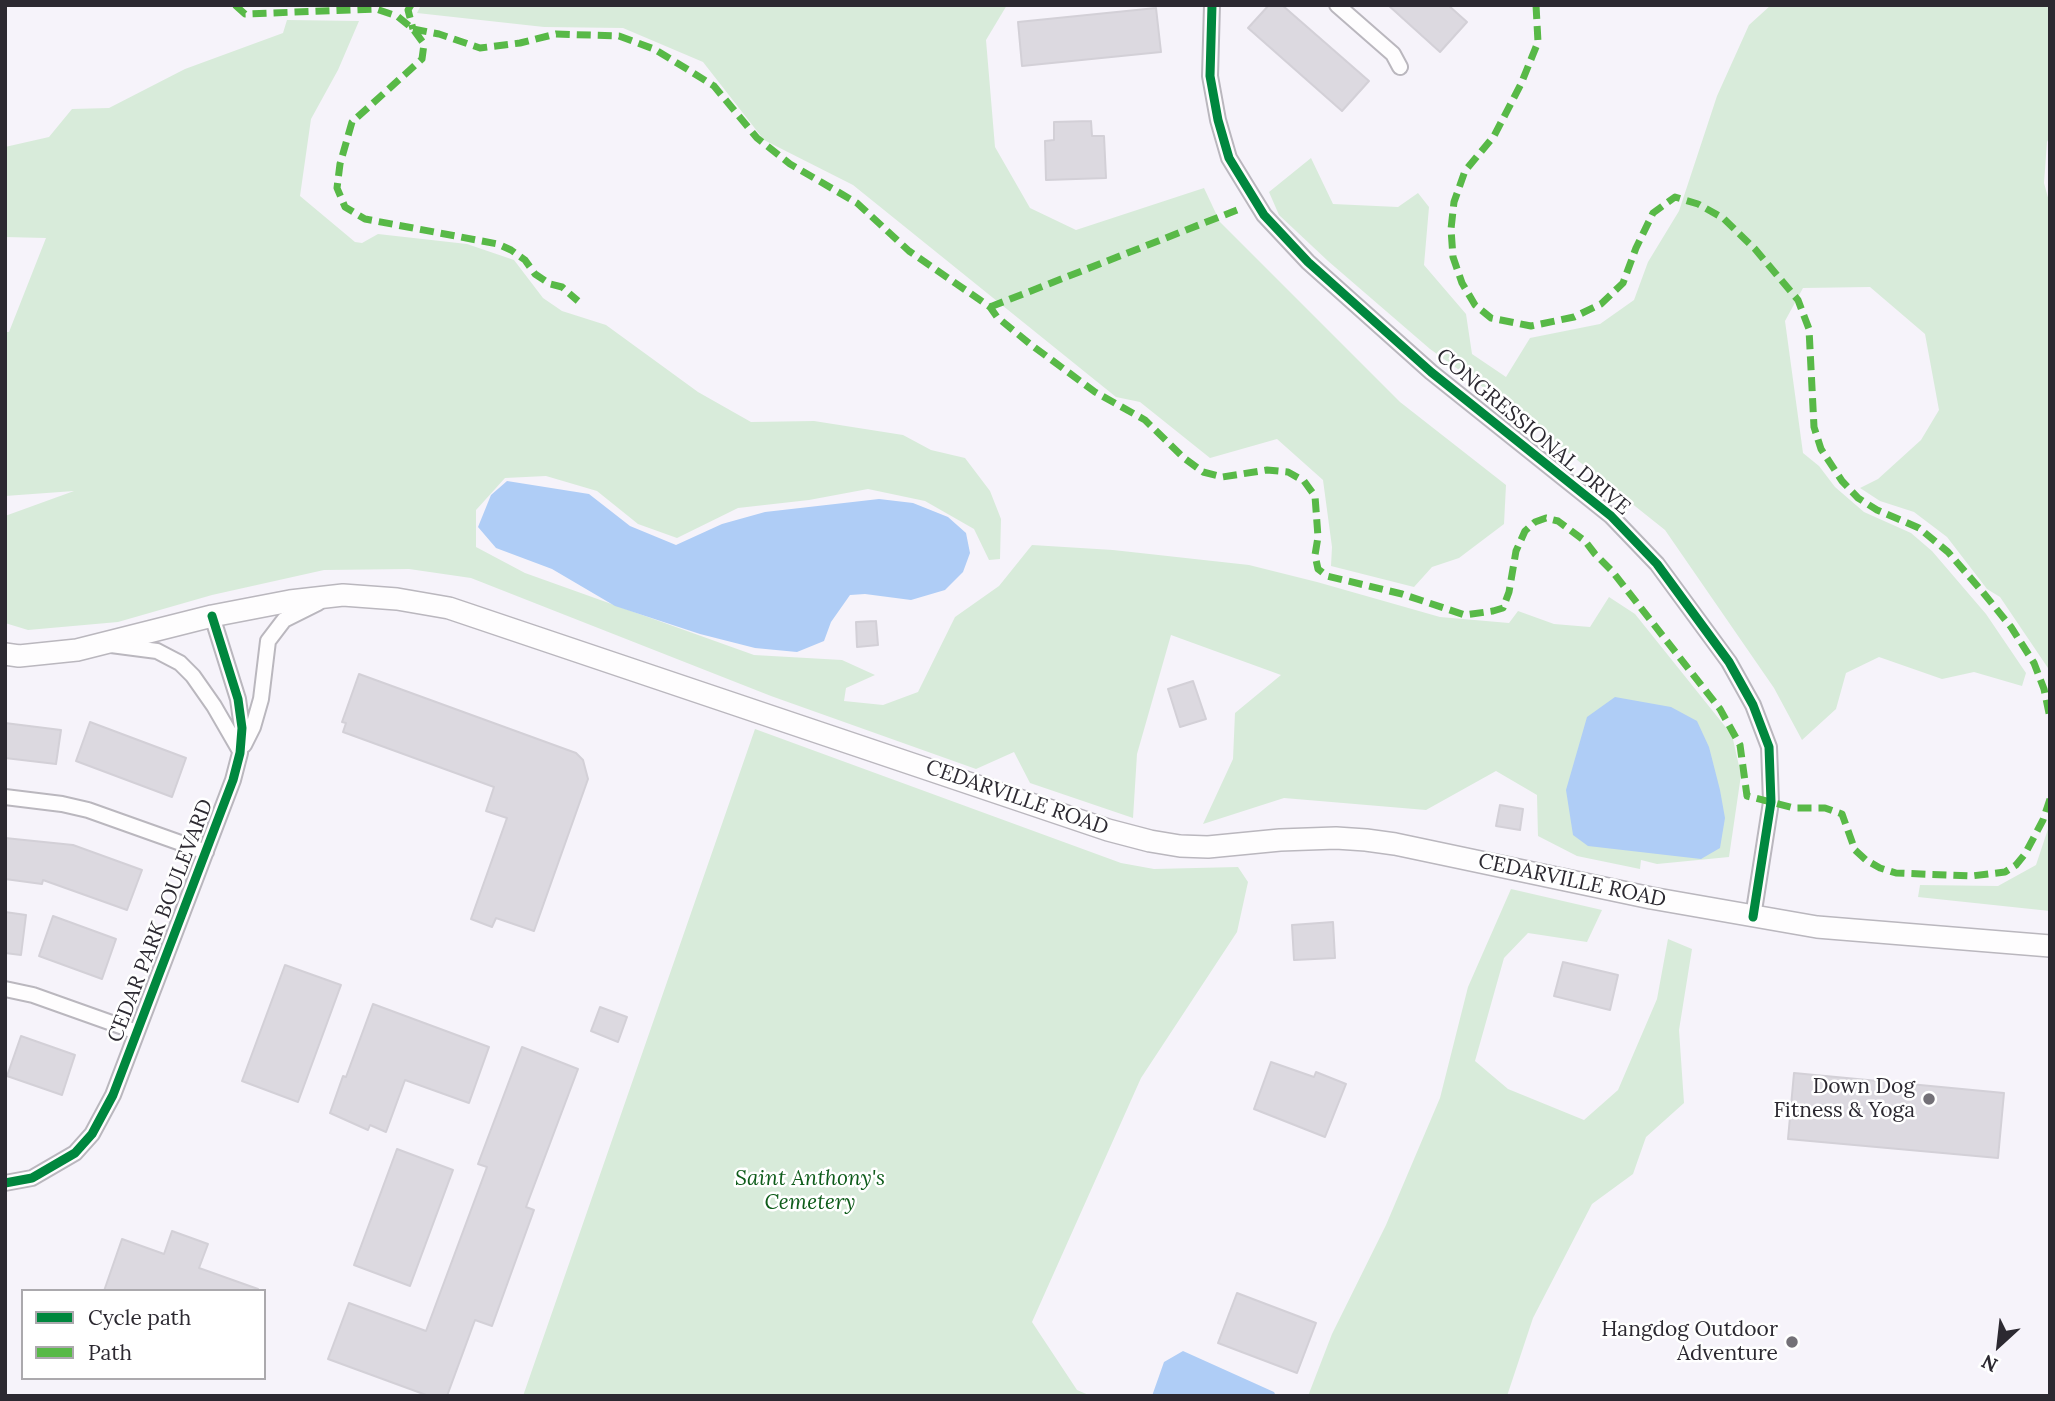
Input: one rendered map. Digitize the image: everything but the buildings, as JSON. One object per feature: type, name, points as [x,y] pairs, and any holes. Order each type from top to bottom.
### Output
[{"type":"main road","name":"CEDARVILLE ROAD","points":[[5,654],[48,654],[105,644],[212,616],[290,601],[343,596],[397,600],[449,608],[1108,830],[1150,841],[1208,847],[1280,840],[1366,840],[1817,927],[2050,946]]},
{"type":"street","name":"CONGRESSIONAL DRIVE","points":[[1212,5],[1210,76],[1218,120],[1229,158],[1264,215],[1308,262],[1432,372],[1611,516],[1657,564],[1729,662],[1753,705],[1769,747],[1771,802],[1753,916]]},
{"type":"street","points":[[1337,5],[1393,54],[1400,67]]},
{"type":"street","points":[[240,753],[253,727],[261,699],[264,660],[268,641],[275,630],[284,620],[312,604],[343,596]]},
{"type":"street","name":"CEDAR PARK BOULEVARD","points":[[5,1183],[32,1178],[75,1153],[92,1134],[113,1095],[206,852],[240,753],[242,728],[239,699],[212,616]]},
{"type":"street","points":[[105,644],[157,651],[180,663],[193,676],[214,706],[240,753]]},
{"type":"street","points":[[5,797],[88,810],[206,852]]},
{"type":"street","points":[[5,989],[33,995],[137,1032]]},
{"type":"green space","points":[[421,5],[1007,5],[986,40],[995,147],[1030,208],[1076,230],[1204,188],[1220,222],[1400,402],[1506,485],[1504,524],[1459,558],[1432,567],[1414,587],[1331,566],[1332,547],[1323,480],[1277,439],[1210,458],[1140,402],[1116,397],[853,185],[764,140],[703,62],[623,28],[544,27],[417,13]]},
{"type":"green space","points":[[1771,5],[2050,5],[2050,136],[2047,142],[2044,183],[2050,205],[2050,674],[2000,597],[1987,589],[1947,537],[1914,512],[1880,501],[1860,488],[1878,479],[1921,440],[1939,410],[1925,334],[1870,287],[1803,288],[1785,321],[1803,453],[1819,466],[1835,487],[1864,512],[1911,533],[1932,551],[1986,614],[2026,673],[2022,686],[1974,672],[1942,679],[1879,657],[1846,673],[1836,709],[1802,740],[1774,688],[1665,530],[1512,408],[1430,349],[1279,215],[1269,192],[1311,158],[1333,204],[1398,207],[1418,193],[1429,207],[1424,265],[1466,314],[1472,354],[1506,377],[1530,338],[1600,324],[1634,300],[1648,262],[1679,211],[1717,96],[1749,25]]},
{"type":"green space","points":[[287,20],[359,21],[338,70],[311,119],[300,196],[355,242],[362,243],[378,234],[467,244],[514,260],[543,298],[562,311],[606,325],[698,392],[751,422],[814,421],[903,435],[931,450],[965,458],[990,491],[1001,519],[1000,559],[989,560],[974,529],[925,501],[868,489],[809,500],[738,508],[677,538],[638,524],[597,491],[546,476],[505,478],[476,510],[476,547],[525,573],[754,655],[842,660],[875,675],[846,688],[844,701],[883,705],[918,692],[955,617],[999,586],[1032,545],[1113,550],[1249,565],[1440,617],[1509,623],[1518,611],[1554,624],[1590,627],[1609,597],[1635,614],[1732,735],[1741,775],[1729,857],[1657,864],[1641,860],[1640,869],[1577,856],[1538,836],[1537,795],[1496,771],[1426,810],[1284,798],[1203,824],[1233,759],[1235,713],[1281,675],[1171,635],[1137,754],[1133,818],[1030,783],[1014,752],[976,769],[771,696],[471,578],[409,569],[324,570],[212,595],[118,622],[28,630],[5,623],[5,516],[74,491],[5,496],[5,332],[9,332],[46,238],[5,237],[5,147],[49,137],[72,109],[109,108],[185,69],[283,33]]},
{"type":"green space","name":"Saint Anthony's Cemetery","points":[[755,729],[1121,863],[1154,869],[1238,867],[1248,882],[1237,932],[1141,1078],[1032,1322],[1077,1390],[1091,1396],[523,1396]]},
{"type":"green space","points":[[2050,823],[2050,911],[1918,897],[1920,885],[1998,886],[2036,865]]},
{"type":"green space","points":[[1511,889],[1602,910],[1587,942],[1528,933],[1504,958],[1475,1061],[1508,1089],[1584,1120],[1618,1090],[1657,999],[1668,939],[1692,949],[1679,1030],[1684,1103],[1646,1137],[1633,1174],[1592,1204],[1533,1318],[1507,1396],[1308,1396],[1332,1334],[1386,1225],[1440,1098],[1468,987]]},
{"type":"water","points":[[507,481],[589,494],[630,526],[676,545],[722,524],[765,512],[879,499],[913,503],[948,517],[966,533],[970,553],[963,572],[945,590],[911,600],[865,594],[850,595],[831,622],[824,641],[797,652],[755,648],[700,634],[615,606],[552,569],[496,548],[478,527],[491,495]]},
{"type":"water","points":[[1615,697],[1671,707],[1697,721],[1709,747],[1720,790],[1725,818],[1720,848],[1701,859],[1588,846],[1573,835],[1566,790],[1587,717]]},
{"type":"water","points":[[1183,1351],[1274,1392],[1276,1396],[1152,1396],[1164,1362]]},
{"type":"marked path","points":[[235,5],[245,14],[376,9],[397,16],[413,29],[424,44],[422,59],[352,122],[340,164],[337,188],[345,207],[365,219],[498,244],[525,260],[535,274],[550,284],[562,287],[578,301]]},
{"type":"marked path","points":[[411,5],[408,10],[413,29]]},
{"type":"marked path","points":[[1536,5],[1538,42],[1521,84],[1494,136],[1465,171],[1454,202],[1451,229],[1453,257],[1462,283],[1475,305],[1491,318],[1531,326],[1574,317],[1601,304],[1623,283],[1653,213],[1675,197],[1698,204],[1723,218],[1755,249],[1798,300],[1809,329],[1814,427],[1821,449],[1842,481],[1858,498],[1877,510],[1919,528],[1948,552],[1981,590],[2011,627],[2034,663],[2044,689],[2050,718]]},
{"type":"marked path","points":[[413,29],[439,34],[480,48],[520,43],[556,34],[619,36],[654,49],[714,86],[757,138],[790,164],[857,203],[909,251],[990,307],[997,317],[1030,344],[1095,392],[1145,420],[1184,458],[1203,472],[1222,477],[1267,470],[1288,472],[1304,481],[1315,496],[1318,537],[1315,555],[1318,569],[1327,576],[1402,594],[1465,615],[1493,611],[1503,608],[1509,592],[1516,551],[1525,531],[1535,522],[1546,518],[1558,521],[1585,541],[1612,571],[1720,709],[1740,745],[1747,796],[1794,808],[1825,808],[1842,814],[1855,850],[1880,868],[1896,873],[1971,876],[2005,872],[2016,865],[2025,854],[2043,820],[2050,799]]},
{"type":"marked path","points":[[990,307],[1237,210]]},
{"type":"cycle path","points":[[1212,5],[1210,76],[1218,120],[1229,158],[1264,215],[1308,262],[1431,372],[1611,516],[1657,564],[1729,662],[1753,705],[1769,747],[1771,802],[1753,917]]},
{"type":"cycle path","points":[[5,1183],[32,1178],[75,1153],[92,1134],[113,1095],[233,780],[240,753],[242,728],[238,699],[212,616]]},
{"type":"place","name":"Down Dog Fitness & Yoga","points":[[1929,1099]]},
{"type":"place","name":"Hangdog Outdoor Adventure","points":[[1792,1342]]}]
